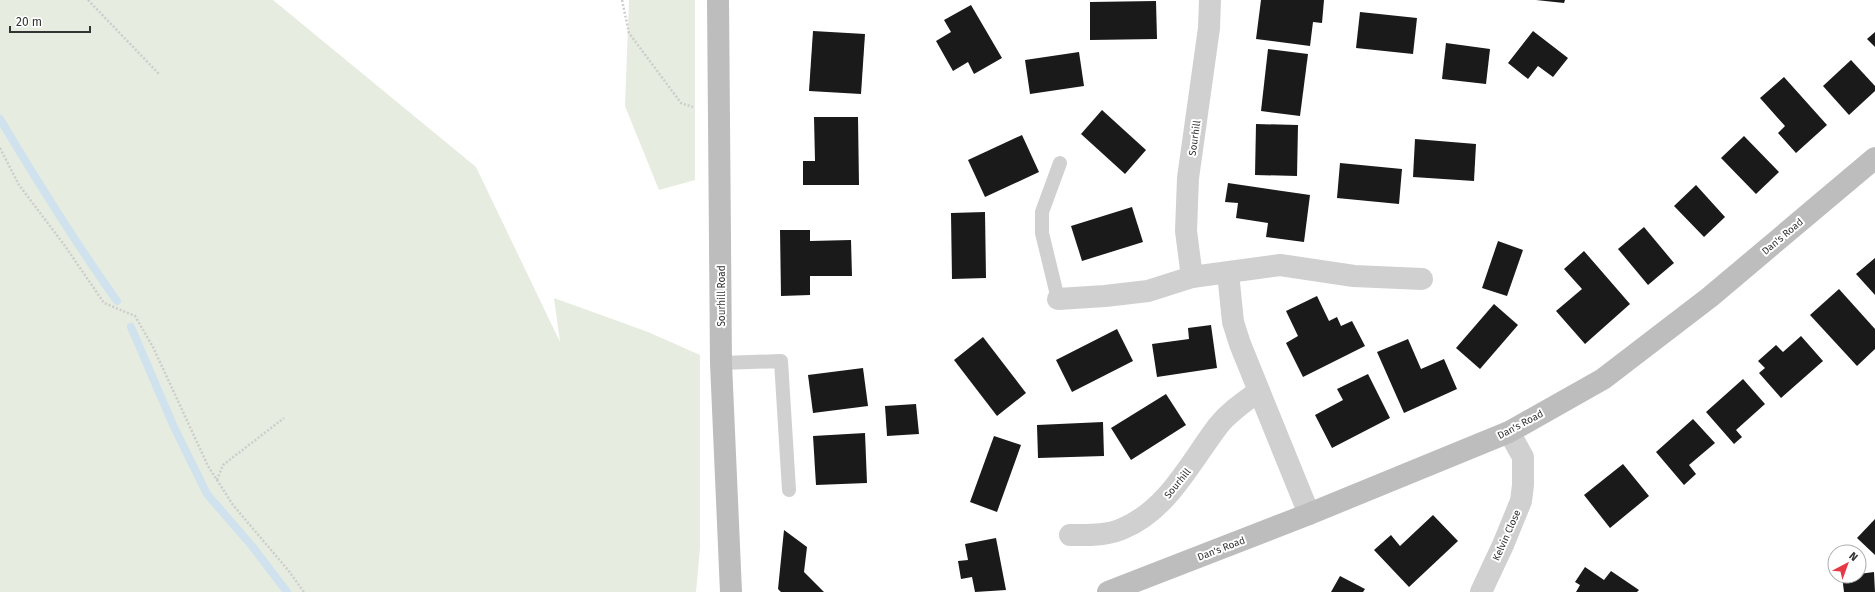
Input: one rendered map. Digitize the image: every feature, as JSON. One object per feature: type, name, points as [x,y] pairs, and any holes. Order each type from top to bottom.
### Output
[{"type":"street","name":"Sourhill Road","points":[[718,0],[721,362],[731,592]]},
{"type":"street","name":"Sourhill","points":[[1192,277],[1186,231],[1188,178],[1209,28],[1210,0]]},
{"type":"street","name":"Dan's Road","points":[[1108,592],[1309,514],[1509,432],[1603,379],[1710,297],[1875,158]]},
{"type":"street","points":[[1058,299],[1148,291],[1192,277],[1280,265],[1354,276],[1422,279]]},
{"type":"street","points":[[1228,272],[1233,322],[1309,514]]},
{"type":"street","name":"Sourhill","points":[[1070,535],[1099,534],[1124,529],[1148,514],[1167,496],[1187,471],[1218,426],[1231,412],[1259,390]]},
{"type":"street","name":"Kelvin Close","points":[[1480,592],[1503,545],[1521,501],[1523,485],[1523,457],[1509,432]]},
{"type":"lane","points":[[1058,299],[1042,233],[1042,212],[1060,162]]},
{"type":"lane","points":[[721,362],[780,361],[788,490]]},
{"type":"path","points":[[88,0],[159,74]]},
{"type":"path","points":[[622,0],[629,33],[681,103],[720,114]]},
{"type":"path","points":[[0,148],[19,185],[65,246],[104,303],[135,316],[153,347],[208,466],[233,505],[288,570],[304,592]]},
{"type":"path","points":[[217,480],[223,465],[284,418]]},
{"type":"shaded area","points":[[0,0],[273,0],[476,167],[560,342],[554,298],[648,332],[700,355],[700,548],[696,592],[0,592]]},
{"type":"shaded area","points":[[629,0],[695,0],[695,180],[659,190],[625,106]]},
{"type":"building","points":[[1261,0],[1324,0],[1322,23],[1313,22],[1310,46],[1256,39]]},
{"type":"building","points":[[1536,0],[1565,0],[1564,3]]},
{"type":"building","points":[[1156,1],[1157,39],[1090,40],[1090,2]]},
{"type":"building","points":[[971,5],[1002,58],[974,74],[968,62],[953,71],[936,41],[951,32],[944,20]]},
{"type":"building","points":[[1360,12],[1417,18],[1413,54],[1356,48]]},
{"type":"building","points":[[813,31],[865,34],[861,94],[809,91]]},
{"type":"building","points":[[1533,31],[1568,58],[1553,77],[1538,66],[1528,79],[1508,63]]},
{"type":"building","points":[[1875,32],[1875,47],[1867,39]]},
{"type":"building","points":[[1446,43],[1490,49],[1486,84],[1442,79]]},
{"type":"building","points":[[1268,49],[1308,54],[1300,116],[1261,111]]},
{"type":"building","points":[[1079,52],[1084,86],[1030,94],[1025,60]]},
{"type":"building","points":[[1851,60],[1875,86],[1875,91],[1849,115],[1823,86]]},
{"type":"building","points":[[1784,77],[1827,125],[1796,153],[1778,133],[1785,126],[1760,98]]},
{"type":"building","points":[[1102,110],[1146,150],[1125,174],[1081,134]]},
{"type":"building","points":[[814,117],[858,117],[859,185],[803,185],[803,161],[815,161]]},
{"type":"building","points":[[1256,124],[1298,125],[1297,176],[1255,175]]},
{"type":"building","points":[[1022,135],[1039,172],[985,197],[968,160]]},
{"type":"building","points":[[1744,136],[1779,172],[1756,194],[1721,158]]},
{"type":"building","points":[[1415,139],[1476,144],[1474,181],[1413,177]]},
{"type":"building","points":[[1340,163],[1402,169],[1399,204],[1337,198]]},
{"type":"building","points":[[1228,183],[1310,195],[1304,242],[1266,237],[1268,223],[1236,218],[1238,203],[1225,202]]},
{"type":"building","points":[[1696,185],[1725,217],[1704,237],[1674,206]]},
{"type":"building","points":[[1132,207],[1143,242],[1082,261],[1071,226]]},
{"type":"building","points":[[985,212],[986,278],[952,279],[951,213]]},
{"type":"building","points":[[1644,227],[1674,263],[1648,285],[1618,249]]},
{"type":"building","points":[[780,230],[810,230],[810,241],[851,240],[852,276],[810,276],[810,295],[781,296]]},
{"type":"building","points":[[1498,241],[1523,250],[1507,296],[1482,288]]},
{"type":"building","points":[[1584,251],[1630,304],[1585,344],[1556,311],[1582,289],[1564,269]]},
{"type":"building","points":[[1875,258],[1875,295],[1856,274]]},
{"type":"building","points":[[1839,289],[1875,329],[1875,349],[1857,366],[1810,315]]},
{"type":"building","points":[[1317,296],[1329,321],[1337,317],[1341,326],[1352,321],[1365,346],[1303,377],[1286,343],[1298,336],[1286,311]]},
{"type":"building","points":[[1494,304],[1518,325],[1480,369],[1456,348]]},
{"type":"building","points":[[1211,325],[1217,368],[1157,377],[1152,344],[1189,339],[1188,328]]},
{"type":"building","points":[[1117,329],[1133,361],[1072,392],[1056,360]]},
{"type":"building","points":[[1801,336],[1823,361],[1781,398],[1759,373],[1765,368],[1758,361],[1776,345],[1783,352]]},
{"type":"building","points":[[983,337],[1026,393],[997,416],[954,360]]},
{"type":"building","points":[[1408,339],[1421,369],[1444,359],[1457,389],[1404,413],[1377,352]]},
{"type":"building","points":[[863,368],[868,406],[813,413],[808,375]]},
{"type":"building","points":[[1368,374],[1390,418],[1332,448],[1315,415],[1343,400],[1337,389]]},
{"type":"building","points":[[1743,379],[1765,404],[1736,430],[1742,437],[1734,444],[1706,412]]},
{"type":"building","points":[[1166,394],[1186,425],[1131,460],[1111,428]]},
{"type":"building","points":[[916,404],[919,434],[887,436],[885,406]]},
{"type":"building","points":[[1693,419],[1715,443],[1689,465],[1696,474],[1684,485],[1656,452]]},
{"type":"building","points":[[1103,422],[1104,456],[1038,458],[1037,425]]},
{"type":"building","points":[[865,433],[867,483],[816,485],[813,436]]},
{"type":"building","points":[[994,436],[1021,445],[997,512],[970,502]]},
{"type":"building","points":[[1623,464],[1649,496],[1610,528],[1584,495]]},
{"type":"building","points":[[1433,515],[1458,541],[1409,587],[1374,550],[1391,535],[1400,546]]},
{"type":"building","points":[[1875,519],[1875,555],[1867,547],[1867,544],[1863,544],[1857,538]]},
{"type":"building","points":[[784,530],[807,547],[804,572],[824,592],[781,592],[778,589]]},
{"type":"building","points":[[996,538],[1006,590],[975,592],[972,577],[961,579],[958,561],[968,560],[965,544]]},
{"type":"building","points":[[1585,567],[1604,580],[1611,571],[1639,590],[1637,592],[1576,592],[1580,585],[1575,582]]},
{"type":"building","points":[[1874,572],[1875,592],[1844,592],[1843,584],[1867,584],[1867,573]]},
{"type":"building","points":[[1340,576],[1365,589],[1363,592],[1331,592]]},
{"type":"waterway","points":[[0,119],[57,211],[117,301]]},
{"type":"waterway","points":[[131,327],[174,427],[207,494],[252,546],[287,592]]}]
